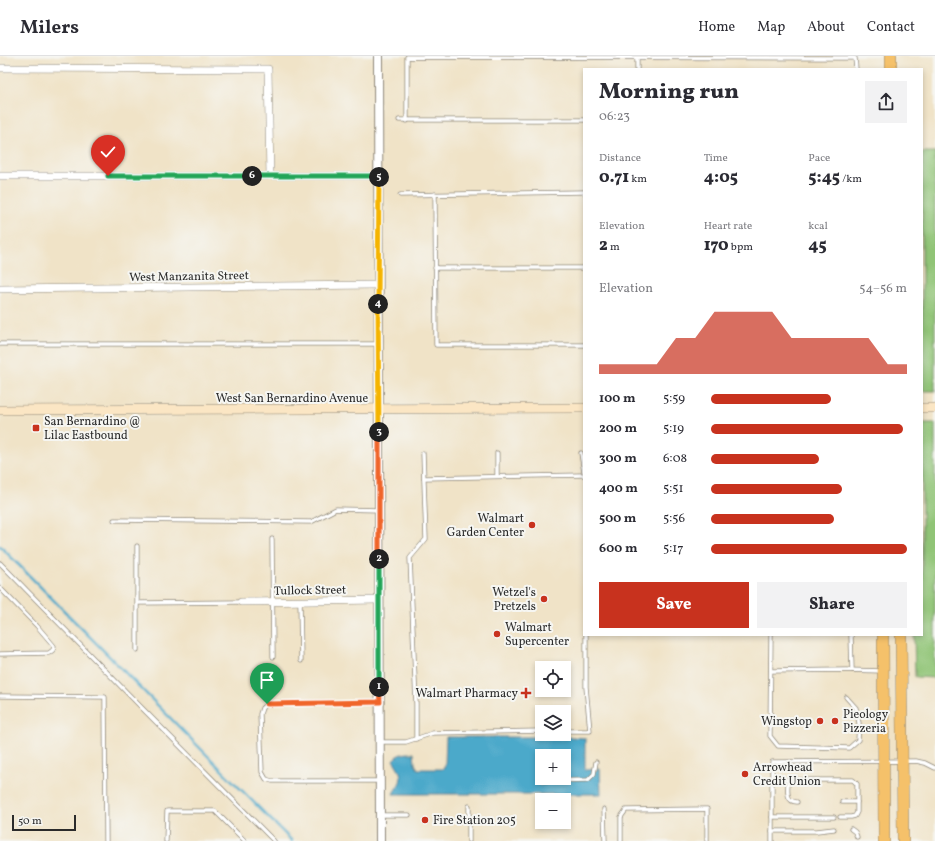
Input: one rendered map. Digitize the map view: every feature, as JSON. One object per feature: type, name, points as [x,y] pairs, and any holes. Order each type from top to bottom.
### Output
[{"type":"main road","points":[[892,56],[892,68]]},
{"type":"main road","name":"West San Bernardino Avenue","points":[[0,410],[378,410],[583,408]]},
{"type":"main road","points":[[923,408],[935,408]]},
{"type":"main road","points":[[883,636],[884,841]]},
{"type":"main road","points":[[901,636],[903,841]]},
{"type":"street","points":[[378,56],[380,841]]},
{"type":"street","points":[[0,68],[268,69],[270,176]]},
{"type":"street","points":[[0,176],[379,176]]},
{"type":"street","name":"West Manzanita Street","points":[[0,289],[378,285]]},
{"type":"street","name":"Tullock Street","points":[[242,602],[379,600]]},
{"type":"lane","points":[[407,121],[407,57],[855,58],[856,68]]},
{"type":"lane","points":[[637,58],[637,68]]},
{"type":"lane","points":[[399,120],[583,120]]},
{"type":"lane","points":[[400,195],[583,192]]},
{"type":"lane","points":[[435,194],[436,345],[583,345]]},
{"type":"lane","points":[[435,268],[583,268]]},
{"type":"lane","points":[[0,344],[378,344]]},
{"type":"lane","points":[[416,739],[410,558],[426,539],[423,453]]},
{"type":"lane","points":[[497,453],[497,476]]},
{"type":"lane","points":[[581,453],[583,466]]},
{"type":"lane","points":[[424,478],[583,475]]},
{"type":"lane","points":[[114,520],[311,522],[336,509],[379,510]]},
{"type":"lane","points":[[272,539],[273,657]]},
{"type":"lane","points":[[137,546],[137,650]]},
{"type":"lane","points":[[0,563],[274,841]]},
{"type":"lane","points":[[0,588],[54,646],[53,650],[49,653],[0,654]]},
{"type":"lane","points":[[300,601],[301,661]]},
{"type":"lane","points":[[138,603],[242,602]]},
{"type":"lane","points":[[571,731],[590,731],[586,687],[586,636]]},
{"type":"lane","points":[[771,636],[770,736],[778,746],[849,748],[858,740],[859,723],[856,708],[846,697]]},
{"type":"lane","points":[[851,636],[852,670]]},
{"type":"lane","points":[[771,671],[883,671]]},
{"type":"lane","points":[[0,696],[105,697],[106,841]]},
{"type":"lane","points":[[380,702],[267,704],[262,708],[260,714],[262,772],[266,779],[272,781],[380,781]]},
{"type":"lane","points":[[380,742],[406,742],[433,733],[535,731]]},
{"type":"lane","points":[[772,841],[772,762],[903,761],[921,762],[935,768]]},
{"type":"lane","points":[[571,780],[588,780],[594,774],[596,762]]},
{"type":"lane","points":[[772,780],[853,780],[857,784],[857,812],[855,816],[840,817]]},
{"type":"lane","points":[[788,780],[788,797],[790,800],[797,802]]},
{"type":"lane","points":[[842,802],[857,802]]},
{"type":"lane","points":[[469,806],[469,841]]},
{"type":"lane","points":[[604,809],[605,841]]},
{"type":"lane","points":[[621,841],[621,816],[626,810],[707,809],[707,841]]},
{"type":"lane","points":[[166,841],[167,811],[215,811],[245,841]]},
{"type":"lane","points":[[380,815],[409,815]]},
{"type":"lane","points":[[772,817],[834,817]]},
{"type":"lane","points":[[772,831],[817,831],[834,829]]},
{"type":"lane","points":[[851,829],[855,832],[857,837]]},
{"type":"green space","points":[[923,152],[935,152],[935,391],[923,391]]},
{"type":"green space","points":[[923,423],[935,423],[935,678],[915,677],[914,636],[923,636]]},
{"type":"water","points":[[446,737],[535,737],[535,741],[571,741],[571,737],[585,738],[585,770],[600,769],[601,794],[393,794],[401,779],[399,770],[393,760],[397,756],[405,753],[414,753],[415,764],[418,769],[442,769],[445,766]]},
{"type":"waterway","points":[[0,546],[292,841]]},
{"type":"place","name":"San Bernardino @ Lilac Eastbound","points":[[36,428]]},
{"type":"place","name":"Walmart Garden Center","points":[[532,525]]},
{"type":"place","name":"Wetzel's Pretzels","points":[[544,599]]},
{"type":"place","name":"Walmart Supercenter","points":[[497,634]]},
{"type":"place","name":"Walmart Pharmacy","points":[[526,693]]},
{"type":"place","name":"Wingstop","points":[[820,721]]},
{"type":"place","name":"Pieology Pizzeria","points":[[835,721]]},
{"type":"place","name":"Arrowhead Credit Union","points":[[745,774]]},
{"type":"place","name":"Fire Station 205","points":[[425,820]]},
{"type":"route","points":[[108,176],[379,176],[378,427],[380,702],[267,704]]}]
